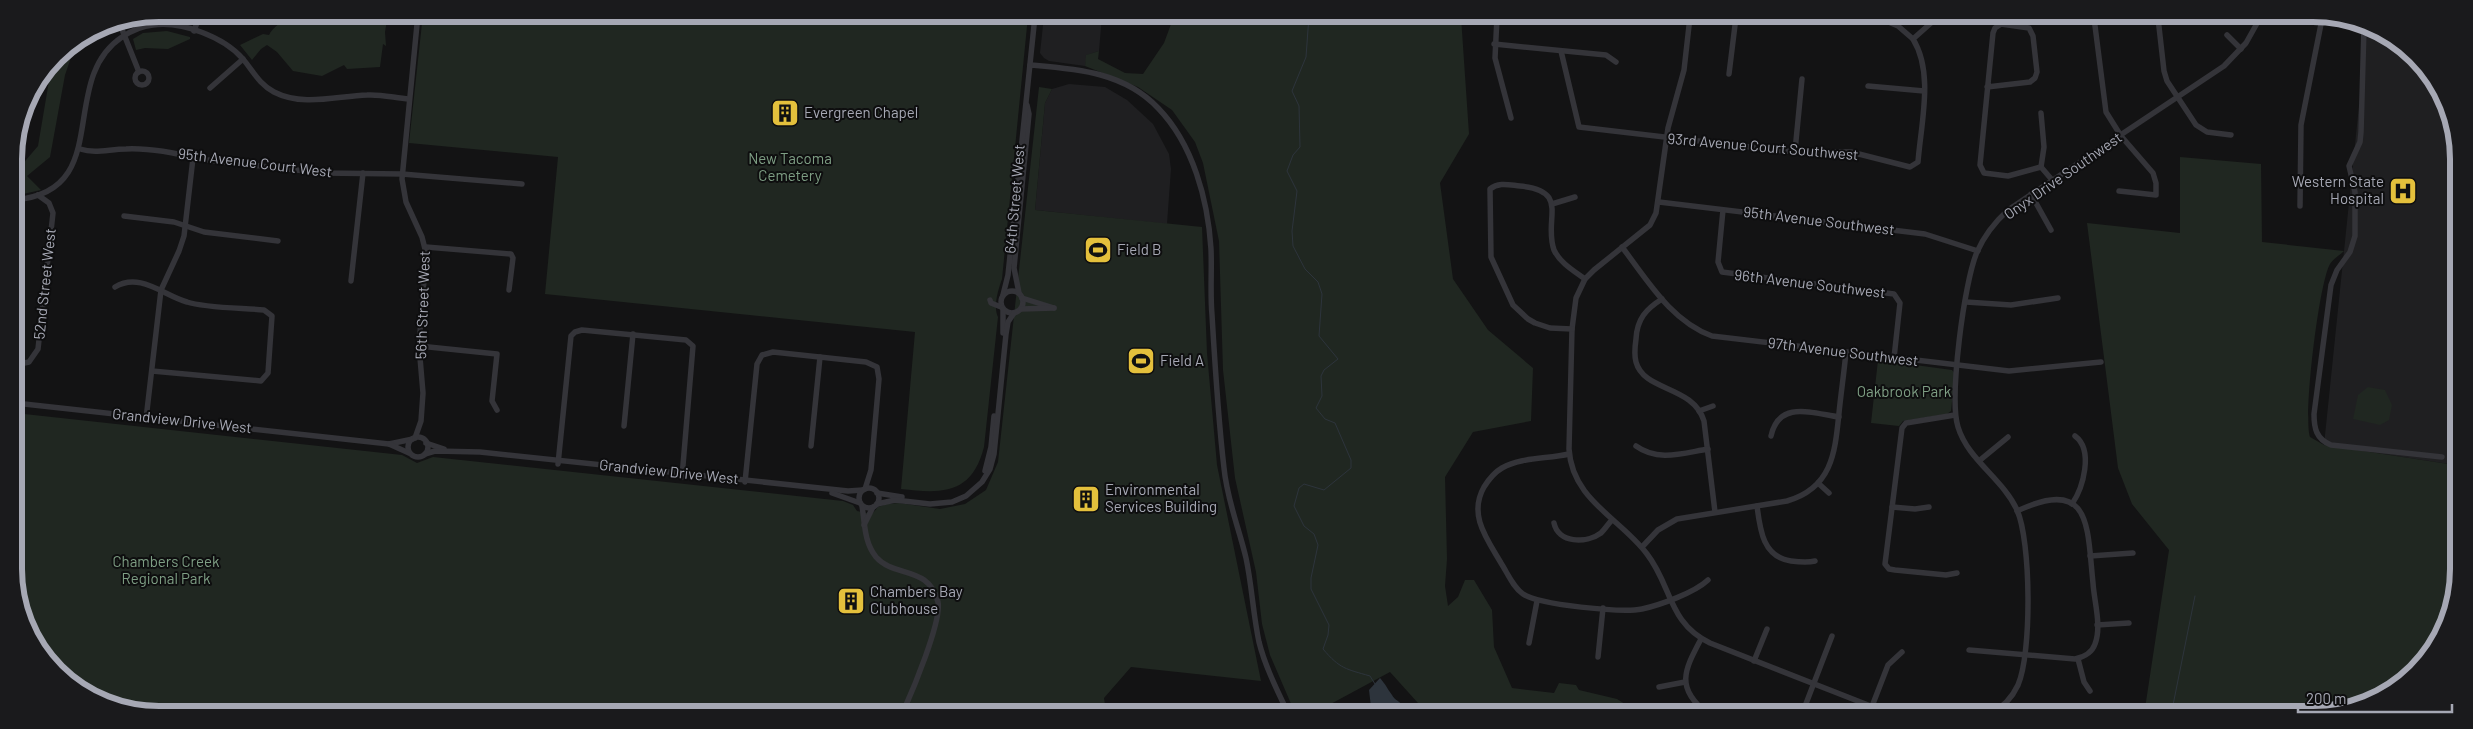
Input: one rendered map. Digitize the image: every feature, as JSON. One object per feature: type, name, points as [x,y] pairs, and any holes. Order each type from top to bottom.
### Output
[{"type":"street","points":[[1496,22],[1495,58],[1511,118]]},
{"type":"street","points":[[1689,22],[1684,70],[1666,138],[1659,202],[1656,213],[1650,225],[1585,279],[1576,298],[1572,329],[1569,454],[1574,476],[1583,492],[1642,547],[1654,564],[1670,599],[1685,625],[1701,639],[1872,706],[1888,665],[1902,652]]},
{"type":"street","points":[[1730,74],[1735,22]]},
{"type":"street","points":[[1868,86],[1924,91],[1924,62],[1913,39],[1898,26],[1889,22]]},
{"type":"street","points":[[2094,22],[2104,105],[2109,118],[2121,136],[2153,173],[2156,183],[2156,195],[2119,191]]},
{"type":"street","points":[[2159,22],[2165,75],[2177,97],[2193,121],[2202,129],[2231,136]]},
{"type":"street","name":"Onyx Drive Southwest","points":[[2001,706],[2018,684],[2024,654],[2028,584],[2022,528],[2017,511],[2003,488],[1960,434],[1955,415],[1958,366],[1968,279],[1978,251],[1996,222],[2008,210],[2224,66],[2241,49],[2258,22]]},
{"type":"street","points":[[194,31],[197,23]]},
{"type":"street","name":"56th Street West","points":[[414,439],[420,421],[423,379],[418,346],[426,268],[426,247],[406,202],[402,174],[417,23]]},
{"type":"street","name":"64th Street West","points":[[1020,296],[1014,268],[1029,114],[1027,103],[1034,23]]},
{"type":"street","points":[[1913,39],[1931,23]]},
{"type":"street","points":[[2300,206],[2301,125],[2321,23]]},
{"type":"street","points":[[23,198],[38,195],[53,187],[66,175],[80,149],[91,77],[104,53],[125,35],[140,28],[156,24],[173,25],[218,40],[243,59],[265,86],[287,97],[323,99],[370,95],[409,99]]},
{"type":"street","points":[[1987,87],[2030,82],[2036,77],[2033,36],[2029,28],[2001,24],[1993,30],[1987,87],[1980,165],[1984,173],[2008,176],[2041,167]]},
{"type":"street","points":[[122,28],[139,72]]},
{"type":"street","points":[[2364,32],[2361,132],[2357,149],[2349,166],[2356,192],[2355,236],[2350,252],[2337,270],[2331,284],[2323,331],[2314,426],[2317,435],[2331,445],[2442,456]]},
{"type":"street","points":[[2227,35],[2241,49]]},
{"type":"street","points":[[1494,44],[1606,55],[1616,62]]},
{"type":"street","name":"93rd Avenue Court Southwest","points":[[1561,51],[1579,127],[1795,151],[1837,150],[1910,167],[1916,164],[1924,91]]},
{"type":"street","points":[[210,88],[243,59]]},
{"type":"street","points":[[1030,65],[1094,72],[1137,90],[1158,107],[1170,121],[1190,159],[1203,196],[1210,231],[1212,314],[1219,426],[1229,501],[1242,542],[1251,583],[1260,643],[1274,684],[1285,706]]},
{"type":"street","points":[[1795,151],[1802,79]]},
{"type":"street","name":"64th Street West","points":[[1002,296],[1007,282],[1023,114],[1027,103]]},
{"type":"street","points":[[2041,113],[2044,147],[2041,167],[2053,181]]},
{"type":"street","name":"95th Avenue Court West","points":[[80,149],[102,152],[132,149],[323,173],[402,174],[522,184]]},
{"type":"street","points":[[147,419],[161,290],[180,251],[186,227],[193,158]]},
{"type":"street","points":[[351,281],[362,173]]},
{"type":"street","points":[[1572,329],[1550,328],[1535,323],[1513,305],[1491,257],[1490,189],[1503,184],[1537,188],[1548,196],[1552,204],[1554,250],[1563,262],[1585,279]]},
{"type":"street","points":[[2031,194],[2052,230]]},
{"type":"street","name":"52nd Street West","points":[[22,363],[28,362],[38,349],[53,213],[49,203],[38,195]]},
{"type":"street","points":[[1552,204],[1575,198]]},
{"type":"street","name":"95th Avenue Southwest","points":[[1659,202],[1926,234],[1978,251]]},
{"type":"street","name":"96th Avenue Southwest","points":[[1723,210],[1718,262],[1722,272],[1886,292],[1897,297],[1900,303],[1894,358]]},
{"type":"street","points":[[124,216],[174,222],[204,232],[278,240]]},
{"type":"street","points":[[426,247],[511,254],[513,258],[509,290]]},
{"type":"street","name":"97th Avenue Southwest","points":[[1622,248],[1662,299],[1688,325],[1712,336],[2010,371],[2102,362]]},
{"type":"street","points":[[115,287],[124,282],[148,284],[186,302],[264,310],[272,316],[268,373],[264,379],[257,382],[152,371]]},
{"type":"street","points":[[875,506],[895,500],[942,504],[966,496],[987,475],[992,462],[1008,322],[1014,313],[1021,309],[1054,308],[1011,291],[990,300],[1010,314],[1014,313]]},
{"type":"street","points":[[876,492],[942,500],[958,496],[976,486],[986,467],[991,447],[1003,334],[1002,296]]},
{"type":"street","points":[[1020,296],[1021,309]]},
{"type":"street","points":[[1966,302],[2011,305],[2058,298]]},
{"type":"street","points":[[1662,299],[1640,317],[1636,329],[1636,362],[1641,372],[1650,379],[1680,393],[1692,402],[1699,411],[1704,421],[1715,512]]},
{"type":"street","points":[[558,462],[569,342],[573,334],[582,330],[633,334],[686,340],[691,344],[693,354],[682,475]]},
{"type":"street","points":[[624,426],[633,334]]},
{"type":"street","points":[[418,346],[497,354],[492,401],[497,410]]},
{"type":"street","points":[[745,482],[756,368],[762,355],[773,352],[866,362],[877,367],[879,379],[871,470],[864,490],[859,496],[866,537],[877,558],[886,565],[922,578],[932,590],[938,602],[936,620],[905,706]]},
{"type":"street","points":[[1642,547],[1667,523],[1678,519],[1794,499],[1810,491],[1818,483],[1833,458],[1846,352]]},
{"type":"street","points":[[811,446],[820,357]]},
{"type":"street","name":"Grandview Drive West","points":[[22,404],[147,419]]},
{"type":"street","points":[[1699,411],[1713,406]]},
{"type":"street","name":"Grandview Drive West","points":[[22,408],[388,444],[410,453]]},
{"type":"street","points":[[1771,436],[1776,421],[1788,412],[1839,417]]},
{"type":"street","points":[[1955,415],[1906,423],[1902,426],[1885,564],[1887,567],[1946,575],[1957,573]]},
{"type":"street","name":"56th Street West","points":[[420,421],[426,442]]},
{"type":"street","points":[[2072,504],[2083,486],[2085,477],[2083,448],[2081,442],[2075,436]]},
{"type":"street","points":[[1980,460],[2008,437]]},
{"type":"street","points":[[414,439],[426,442],[428,448],[425,454],[418,457],[410,453],[408,447],[414,439]]},
{"type":"street","name":"Grandview Drive West","points":[[388,444],[414,439]]},
{"type":"street","name":"Grandview Drive West","points":[[426,442],[451,451]]},
{"type":"street","points":[[1636,446],[1648,454],[1657,455],[1708,449]]},
{"type":"street","name":"Grandview Drive West","points":[[425,454],[451,451],[475,453],[745,482],[838,494],[861,504],[875,506]]},
{"type":"street","points":[[1569,454],[1519,462],[1504,467],[1487,483],[1479,499],[1478,513],[1484,535],[1518,590],[1537,601],[1603,608],[1641,609],[1700,587],[1708,580]]},
{"type":"street","points":[[864,525],[875,506],[876,492],[871,470]]},
{"type":"street","name":"Grandview Drive West","points":[[745,482],[876,492]]},
{"type":"street","points":[[1818,483],[1829,493]]},
{"type":"street","points":[[1969,650],[2078,659],[2093,650],[2096,642],[2097,625],[2087,525],[2082,513],[2072,504],[2058,499],[2045,499],[2017,511]]},
{"type":"street","points":[[1757,506],[1764,541],[1774,555],[1788,560],[1815,561]]},
{"type":"street","points":[[1892,507],[1915,509],[1929,507]]},
{"type":"street","points":[[1554,523],[1556,531],[1566,538],[1583,539],[1600,533],[1612,520]]},
{"type":"street","points":[[2090,556],[2133,553]]},
{"type":"street","points":[[1529,643],[1537,601]]},
{"type":"street","points":[[1598,657],[1603,608]]},
{"type":"street","points":[[2097,625],[2129,623]]},
{"type":"street","points":[[1754,660],[1767,629]]},
{"type":"street","points":[[1805,706],[1832,636]]},
{"type":"street","points":[[1699,706],[1695,703],[1685,682],[1689,662],[1701,639]]},
{"type":"street","points":[[2078,659],[2084,682],[2090,691]]},
{"type":"street","points":[[1658,687],[1685,682]]},
{"type":"shaded area","points":[[1043,23],[1101,23],[1099,51],[1087,55],[1085,66],[1049,61],[1040,53]]},
{"type":"shaded area","name":"Western State Hospital","points":[[2366,33],[2397,51],[2417,69],[2436,99],[2448,133],[2450,150],[2450,464],[2324,445]]},
{"type":"shaded area","points":[[1069,84],[1105,87],[1127,100],[1153,124],[1169,154],[1171,169],[1167,224],[1035,210],[1045,103],[1052,89]]},
{"type":"shaded area","points":[[1380,678],[1403,706],[1371,706],[1369,690]]},
{"type":"green space","points":[[1461,22],[1469,134],[1440,183],[1453,279],[1488,330],[1533,368],[1531,421],[1473,432],[1445,477],[1447,559],[1445,586],[1448,606],[1458,597],[1465,580],[1474,580],[1492,610],[1494,647],[1512,688],[1554,693],[1559,683],[1576,685],[1579,690],[1617,699],[1628,706],[1421,706],[1390,672],[1327,706],[1292,706],[1270,655],[1262,624],[1256,572],[1235,478],[1223,370],[1219,241],[1203,163],[1195,142],[1172,110],[1138,87],[1085,66],[1086,55],[1099,51],[1098,59],[1125,73],[1143,74],[1164,43],[1172,23]]},
{"type":"green space","points":[[279,23],[387,23],[386,46],[383,44],[380,67],[347,69],[344,65],[322,76],[293,71],[277,52],[267,45],[252,60],[240,45],[263,34],[269,35]]},
{"type":"green space","name":"New Tacoma Cemetery","points":[[422,23],[1027,23],[1002,279],[996,303],[998,317],[984,447],[979,463],[964,482],[954,487],[930,491],[901,489],[915,332],[545,294],[558,157],[409,143]]},
{"type":"green space","points":[[167,31],[190,37],[190,39],[168,49],[145,48],[136,50],[133,39],[143,33]]},
{"type":"green space","points":[[72,54],[65,75],[50,157],[27,176],[41,190],[23,194],[23,164],[38,146],[49,78]]},
{"type":"green space","name":"Chambers Creek Regional Park","points":[[1039,87],[1052,89],[1045,103],[1035,210],[1202,227],[1207,353],[1217,465],[1261,681],[1131,667],[1104,698],[1105,706],[141,705],[124,702],[91,688],[63,666],[51,653],[37,630],[25,596],[22,570],[22,414],[402,455],[417,463],[433,457],[843,501],[853,505],[857,511],[872,514],[878,507],[887,504],[899,503],[940,509],[965,504],[986,490],[998,462]]},
{"type":"green space","points":[[2180,157],[2261,164],[2262,242],[2344,251],[2330,264],[2321,296],[2310,378],[2308,424],[2310,437],[2324,445],[2450,464],[2449,588],[2440,622],[2427,646],[2404,673],[2366,696],[2349,702],[2323,706],[2145,706],[2169,550],[2132,504],[2118,468],[2087,223],[2180,233]]},
{"type":"green space","name":"Oakbrook Park","points":[[1878,360],[1952,370],[1955,374],[1951,411],[1947,414],[1903,421],[1899,426],[1871,423]]},
{"type":"green space","points":[[2368,387],[2385,390],[2392,405],[2389,420],[2380,425],[2353,419],[2358,395]]},
{"type":"waterway","points":[[1309,22],[1306,57],[1292,91],[1299,106],[1300,147],[1293,155],[1287,171],[1297,191],[1292,231],[1293,246],[1305,269],[1318,282],[1322,294],[1319,336],[1338,359],[1324,370],[1321,376],[1322,396],[1316,408],[1325,419],[1335,423],[1351,460],[1351,468],[1324,490],[1304,484],[1299,488],[1294,506],[1304,526],[1314,534],[1318,545],[1311,578],[1311,589],[1329,625],[1323,649],[1334,661],[1349,670],[1370,676],[1375,684]]},
{"type":"waterway","points":[[2173,706],[2195,596]]},
{"type":"place","name":"Evergreen Chapel","points":[[785,113]]},
{"type":"place","name":"Western State Hospital","points":[[2403,191]]},
{"type":"place","name":"Field B","points":[[1098,250]]},
{"type":"place","name":"Field A","points":[[1141,361]]},
{"type":"place","name":"Environmental Services Building","points":[[1086,499]]},
{"type":"place","name":"Chambers Bay Clubhouse","points":[[851,601]]}]
